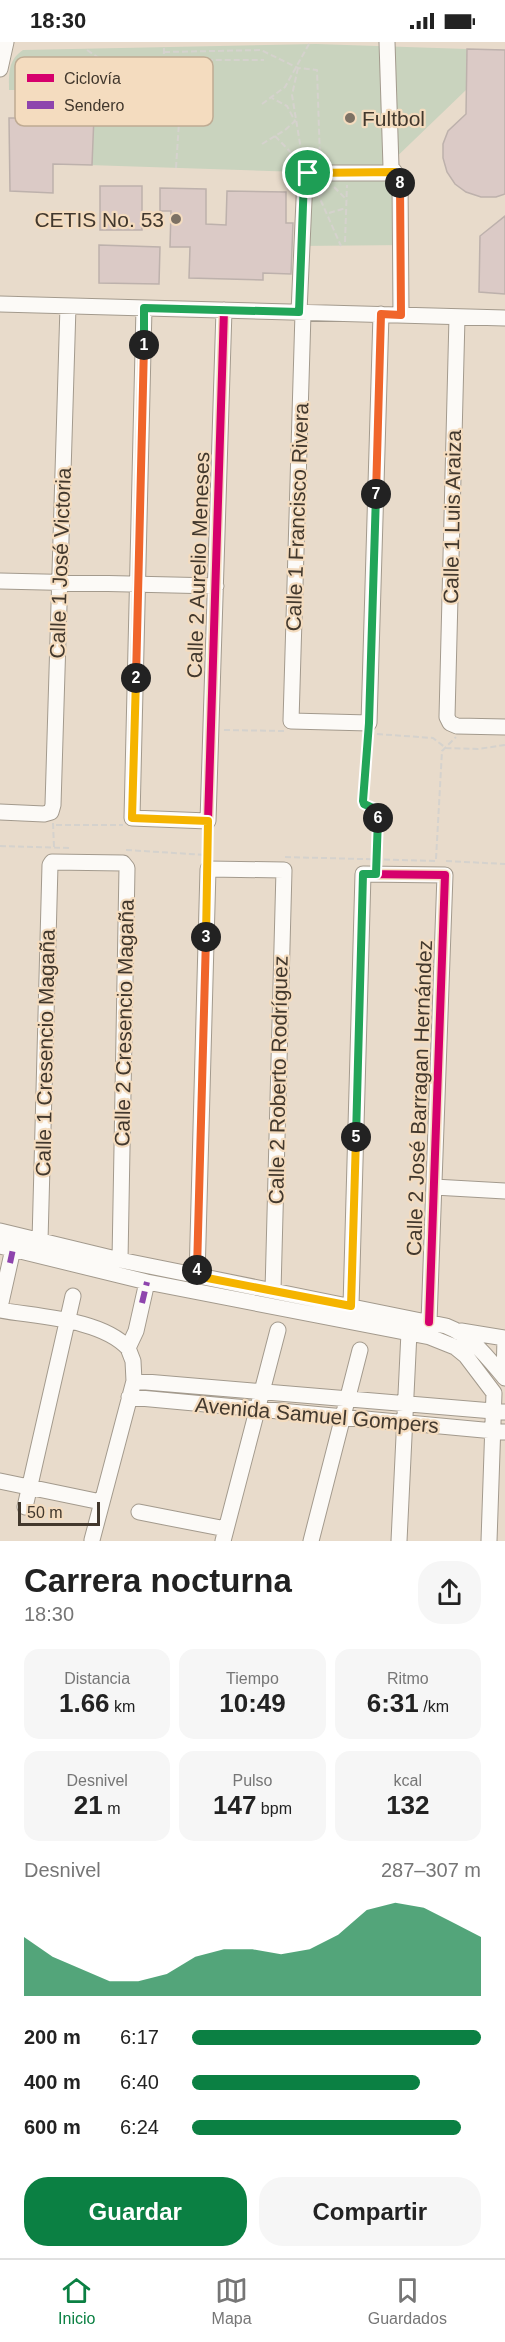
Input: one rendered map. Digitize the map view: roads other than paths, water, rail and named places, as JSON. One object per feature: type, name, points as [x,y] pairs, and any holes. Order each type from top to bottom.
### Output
[{"type":"street","points":[[0,69],[6,42]]},
{"type":"street","points":[[387,42],[390,163],[400,179],[401,315]]},
{"type":"street","name":"Calle 1 Francisco Rivera","points":[[381,314],[369,723],[291,721],[304,178],[314,168],[395,172]]},
{"type":"street","points":[[0,304],[505,318]]},
{"type":"street","name":"Calle 1 José Victoria","points":[[0,812],[49,817],[53,805],[68,306]]},
{"type":"street","points":[[139,584],[144,308]]},
{"type":"street","name":"Calle 2 Aurelio Meneses","points":[[139,584],[132,818],[208,821],[224,310]]},
{"type":"street","name":"Calle 1 Luis Araiza","points":[[457,316],[452,722],[505,727]]},
{"type":"street","points":[[0,581],[216,586]]},
{"type":"street","name":"Calle 2 Roberto Rodríguez","points":[[197,1276],[208,862],[284,870],[273,1291]]},
{"type":"street","name":"Calle 1 Cresencio Magaña","points":[[40,1241],[51,863]]},
{"type":"street","name":"Calle 2 Cresencio Magaña","points":[[51,863],[123,863],[126,865],[120,1260]]},
{"type":"street","name":"Calle 2 José Barragan Hernández","points":[[351,1306],[370,874],[439,870],[434,1187],[429,1322]]},
{"type":"street","points":[[434,1187],[505,1191]]},
{"type":"street","points":[[0,1231],[120,1260],[505,1338],[505,1377]]},
{"type":"street","points":[[92,1540],[134,1381],[133,1361],[128,1348],[118,1338],[102,1330],[0,1308],[8,1252],[147,1282],[409,1332],[444,1341],[466,1356],[494,1393],[500,1412],[489,1541]]},
{"type":"street","points":[[128,1348],[147,1282]]},
{"type":"street","points":[[25,1507],[73,1296]]},
{"type":"street","points":[[140,1512],[225,1535],[278,1330]]},
{"type":"street","points":[[458,1330],[482,1350],[505,1377]]},
{"type":"street","points":[[399,1541],[409,1332]]},
{"type":"street","points":[[311,1541],[360,1350]]},
{"type":"street","name":"Avenida Samuel Gompers","points":[[134,1381],[500,1412]]},
{"type":"street","name":"Avenida Samuel Gompers","points":[[129,1397],[500,1432]]},
{"type":"street","points":[[0,1481],[101,1502]]},
{"type":"place","name":"Fultbol","points":[[350,118]]},
{"type":"place","name":"CETIS No. 53","points":[[176,219]]}]
